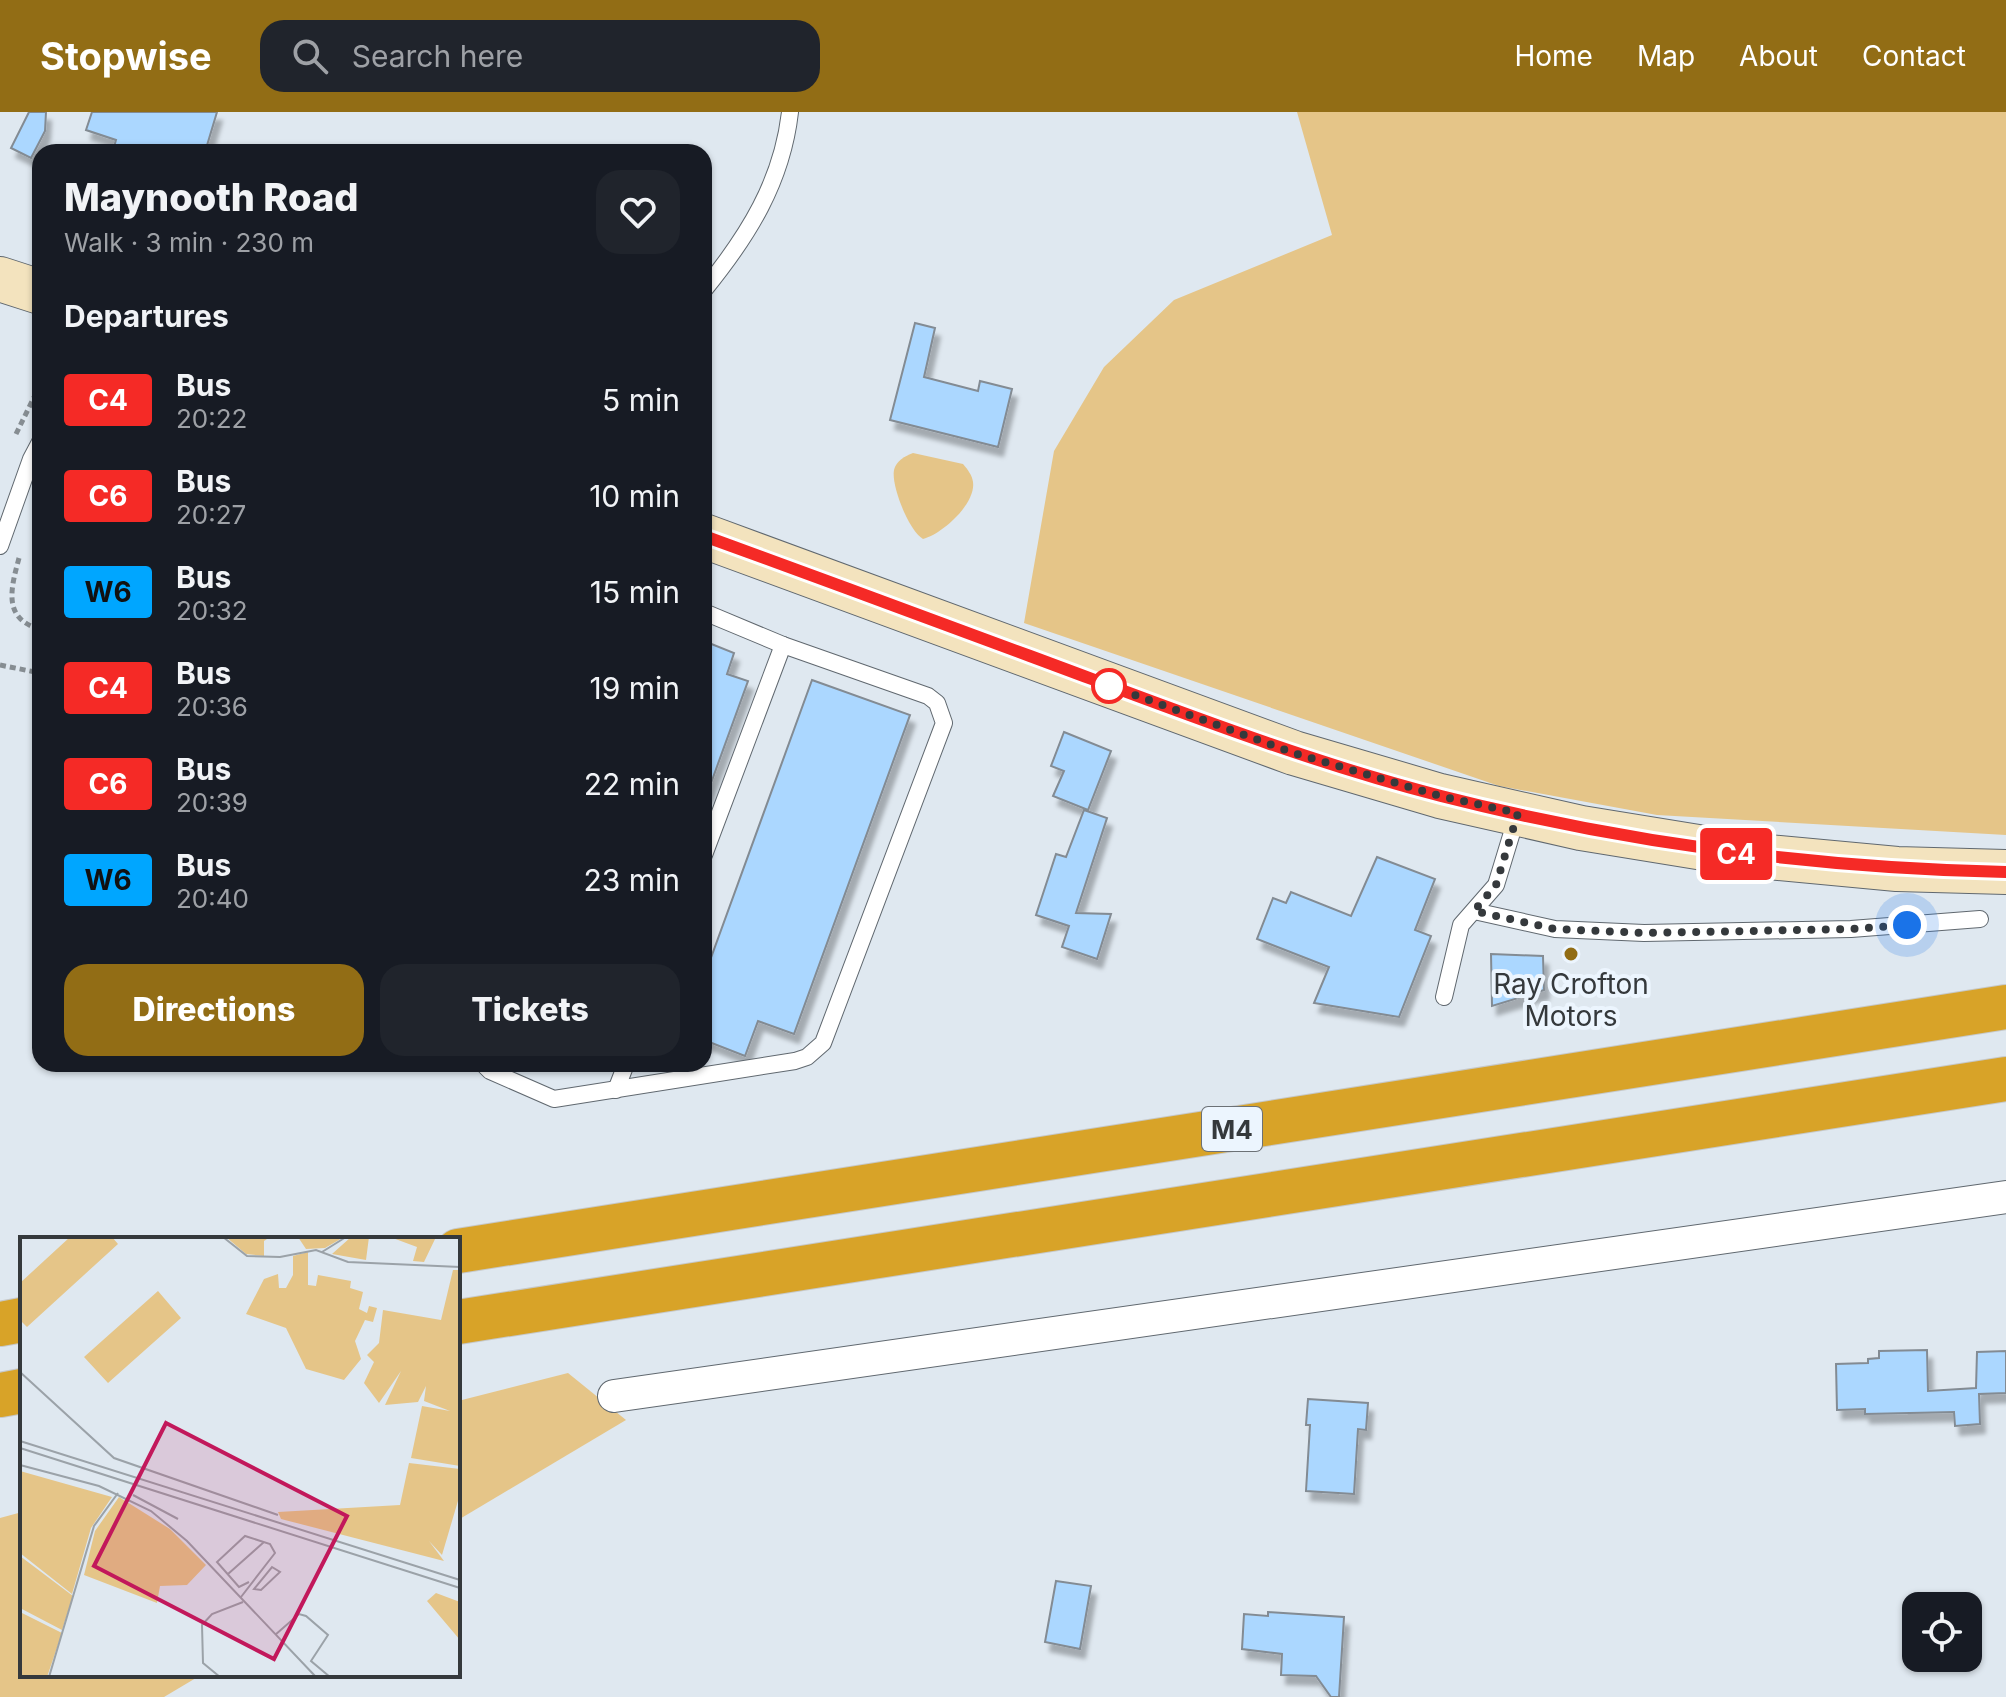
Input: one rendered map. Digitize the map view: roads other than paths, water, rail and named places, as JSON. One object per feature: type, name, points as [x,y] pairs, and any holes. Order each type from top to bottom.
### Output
[{"type":"highway","name":"M4","points":[[460,1251],[2006,1007]]},
{"type":"highway","points":[[460,1322],[2006,1079]]},
{"type":"highway","points":[[0,1324],[20,1320]]},
{"type":"highway","points":[[0,1395],[20,1391]]},
{"type":"main road","points":[[0,279],[32,289]]},
{"type":"main road","points":[[712,539],[1294,753],[1440,796],[1581,828],[1747,855],[1897,869],[2006,872]]},
{"type":"street","points":[[614,1396],[2006,1197]]},
{"type":"lane","points":[[712,278],[762,205],[781,161],[790,112]]},
{"type":"lane","points":[[0,546],[32,457]]},
{"type":"lane","points":[[492,1072],[554,1099],[795,1061],[807,1057],[823,1043],[944,723],[937,703],[928,696],[783,645],[712,615]]},
{"type":"lane","points":[[712,834],[783,645]]},
{"type":"lane","points":[[1444,997],[1461,925],[1496,885],[1518,813]]},
{"type":"lane","points":[[1474,911],[1555,929],[1644,933],[1851,929],[1980,919]]},
{"type":"lane","points":[[616,1090],[623,1072]]},
{"type":"place","name":"Ray Crofton Motors","points":[[1571,954]]}]
